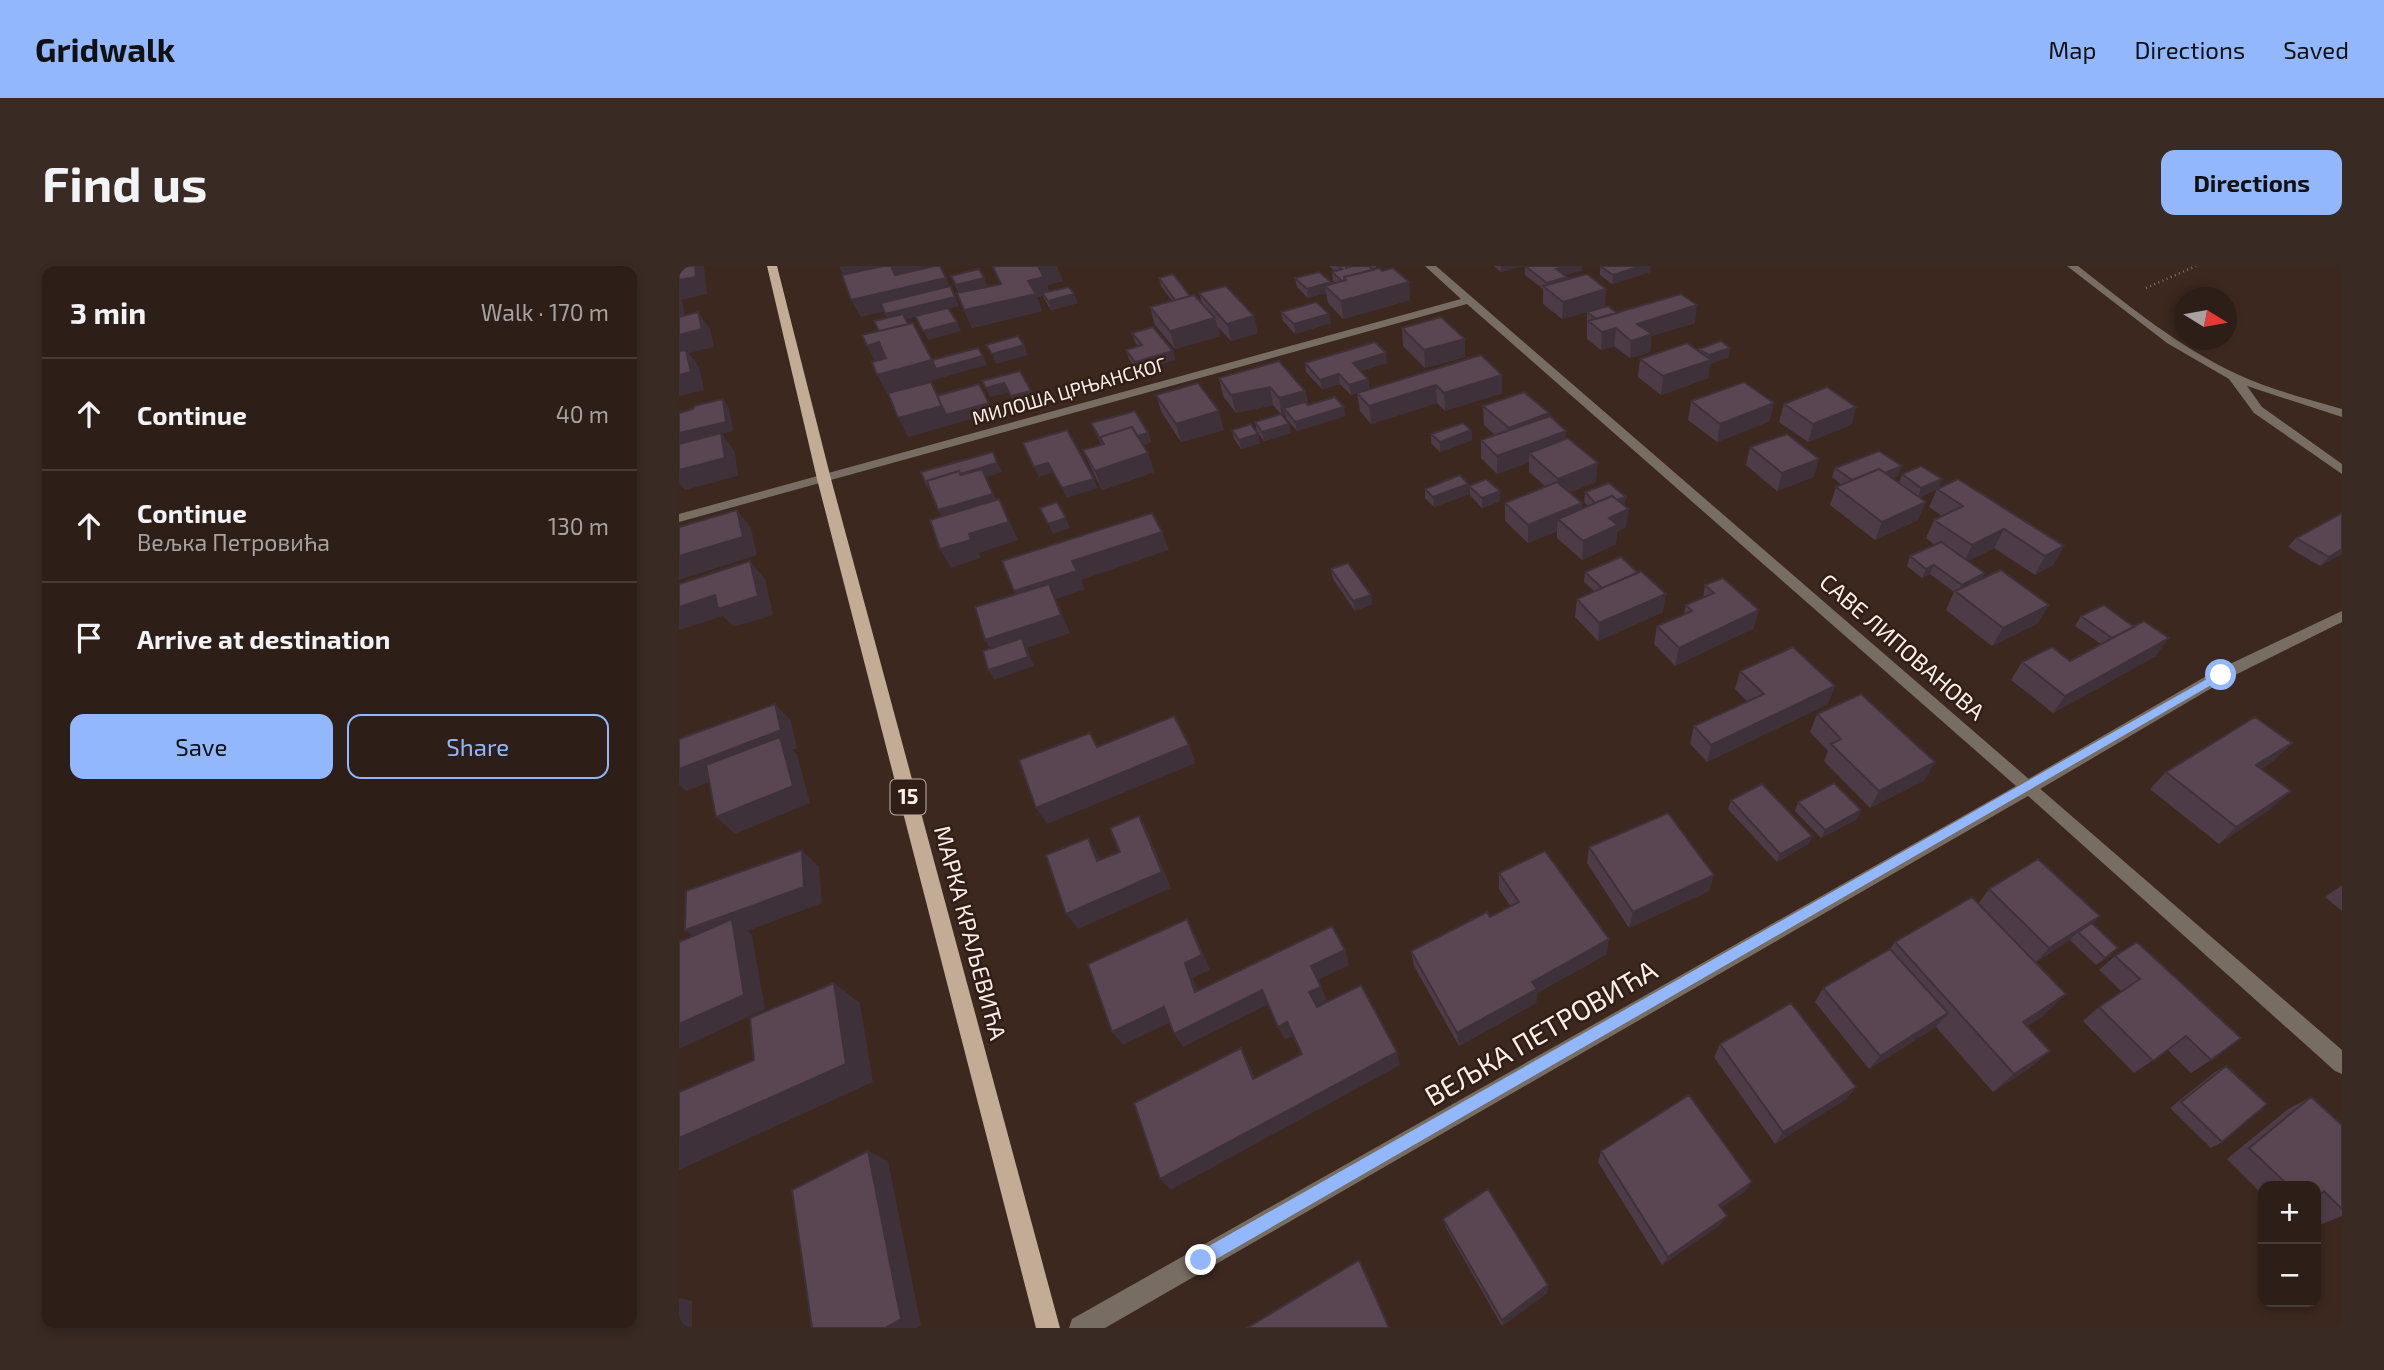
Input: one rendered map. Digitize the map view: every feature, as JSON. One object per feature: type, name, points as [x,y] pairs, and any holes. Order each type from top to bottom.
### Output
[{"type":"main road","name":"МАРКА КРАЉЕВИЋА","points":[[772,266],[824,479],[1048,1328]]},
{"type":"street","name":"САВЕ ЛИПОВАНОВА","points":[[1430,266],[2029,787],[2342,1065]]},
{"type":"street","points":[[2072,266],[2197,357],[2234,377],[2269,391],[2342,413]]},
{"type":"street","name":"МИЛОША ЦРЊАНСКОГ","points":[[679,518],[1468,300]]},
{"type":"street","points":[[2234,377],[2258,410],[2342,470]]},
{"type":"street","name":"ВЕЉКА ПЕТРОВИЋА","points":[[1081,1328],[2221,675],[2342,616]]},
{"type":"path","points":[[2117,301],[2196,266]]},
{"type":"building","points":[[679,266],[695,266],[696,277],[679,280]]},
{"type":"building","points":[[891,266],[895,275],[940,266],[946,278],[851,300],[842,275]]},
{"type":"building","points":[[1046,266],[1039,268],[1044,277],[1028,281],[1036,294],[964,310],[957,293],[1001,284],[993,267]]},
{"type":"building","points":[[1338,266],[1369,266],[1373,270],[1344,277],[1342,281],[1332,272],[1342,269]]},
{"type":"building","points":[[1525,266],[1567,266],[1556,269],[1567,277],[1547,283]]},
{"type":"building","points":[[1600,266],[1641,266],[1613,275]]},
{"type":"building","points":[[1379,268],[1382,271],[1393,268],[1409,282],[1341,301],[1325,286],[1346,280],[1344,277]]},
{"type":"building","points":[[979,269],[984,278],[956,285],[951,276]]},
{"type":"building","points":[[1319,272],[1331,282],[1307,289],[1295,278]]},
{"type":"building","points":[[1173,274],[1190,296],[1175,300],[1159,278]]},
{"type":"building","points":[[1587,274],[1606,289],[1563,302],[1543,286]]},
{"type":"building","points":[[950,286],[955,297],[885,314],[881,303]]},
{"type":"building","points":[[1226,286],[1254,316],[1227,324],[1199,293]]},
{"type":"building","points":[[1069,287],[1074,294],[1048,301],[1042,293]]},
{"type":"building","points":[[1681,294],[1697,305],[1637,324],[1652,334],[1631,341],[1616,328],[1602,332],[1588,321]]},
{"type":"building","points":[[1194,295],[1215,318],[1170,331],[1150,307]]},
{"type":"building","points":[[1316,302],[1329,314],[1294,324],[1281,312]]},
{"type":"building","points":[[1608,306],[1617,313],[1596,319],[1587,312]]},
{"type":"building","points":[[948,308],[957,322],[923,331],[915,316]]},
{"type":"building","points":[[698,312],[702,329],[679,335],[679,317]]},
{"type":"building","points":[[903,314],[908,324],[879,331],[874,321]]},
{"type":"building","points":[[1441,317],[1465,339],[1424,350],[1402,328]]},
{"type":"building","points":[[913,323],[932,360],[877,375],[872,362],[886,358],[879,342],[867,346],[862,335]]},
{"type":"building","points":[[1153,327],[1173,351],[1135,362],[1126,350],[1142,345],[1132,333]]},
{"type":"building","points":[[1018,336],[1024,345],[992,354],[986,345]]},
{"type":"building","points":[[1721,341],[1730,348],[1709,355],[1699,349]]},
{"type":"building","points":[[1375,342],[1386,353],[1353,363],[1368,379],[1349,385],[1339,374],[1320,380],[1305,363]]},
{"type":"building","points":[[1687,343],[1711,360],[1663,376],[1640,359]]},
{"type":"building","points":[[978,348],[983,356],[936,369],[932,360]]},
{"type":"building","points":[[686,350],[691,372],[679,375],[679,351]]},
{"type":"building","points":[[1481,355],[1502,375],[1444,393],[1436,385],[1369,406],[1357,393]]},
{"type":"building","points":[[1279,361],[1305,391],[1279,398],[1270,387],[1231,395],[1219,378]]},
{"type":"building","points":[[1020,371],[1031,391],[1011,396],[1004,383],[986,388],[982,381]]},
{"type":"building","points":[[931,382],[942,406],[898,418],[888,393]]},
{"type":"building","points":[[1744,382],[1774,403],[1720,424],[1691,401]]},
{"type":"building","points":[[1198,383],[1219,411],[1176,424],[1156,395]]},
{"type":"building","points":[[979,384],[989,403],[946,415],[937,396]]},
{"type":"building","points":[[1827,387],[1856,407],[1813,424],[1784,404]]},
{"type":"building","points":[[1524,392],[1549,413],[1509,428],[1483,406]]},
{"type":"building","points":[[1335,397],[1344,407],[1295,422],[1284,408],[1305,402],[1308,405]]},
{"type":"building","points":[[723,399],[726,422],[679,433],[679,413],[693,409],[694,406]]},
{"type":"building","points":[[1135,411],[1148,433],[1137,436],[1132,427],[1100,437],[1103,444],[1091,423]]},
{"type":"building","points":[[1281,414],[1289,424],[1262,432],[1255,422]]},
{"type":"building","points":[[1550,416],[1566,431],[1497,456],[1481,440]]},
{"type":"building","points":[[1463,423],[1471,430],[1440,442],[1431,434]]},
{"type":"building","points":[[1251,424],[1258,434],[1239,440],[1232,430]]},
{"type":"building","points":[[1132,427],[1148,453],[1095,471],[1083,450],[1104,444],[1100,437]]},
{"type":"building","points":[[1067,430],[1094,479],[1062,488],[1048,463],[1034,467],[1023,443]]},
{"type":"building","points":[[721,433],[725,458],[679,470],[679,444]]},
{"type":"building","points":[[1787,434],[1819,459],[1782,473],[1750,447]]},
{"type":"building","points":[[1568,438],[1598,463],[1558,479],[1529,453]]},
{"type":"building","points":[[1879,451],[1902,466],[1885,473],[1879,469],[1852,480],[1835,468]]},
{"type":"building","points":[[993,452],[997,463],[927,481],[927,487],[921,472]]},
{"type":"building","points":[[1921,466],[1942,479],[1921,488],[1902,474]]},
{"type":"building","points":[[982,469],[993,494],[938,510],[927,481],[959,471],[961,475]]},
{"type":"building","points":[[1879,469],[1926,502],[1882,522],[1836,487]]},
{"type":"building","points":[[1460,475],[1468,484],[1433,497],[1425,489]]},
{"type":"building","points":[[1486,479],[1500,491],[1482,498],[1469,486]]},
{"type":"building","points":[[1958,479],[2064,546],[2045,556],[2004,529],[1972,545],[1934,520],[1963,506],[1937,489]]},
{"type":"building","points":[[1557,482],[1582,503],[1528,525],[1505,503]]},
{"type":"building","points":[[1609,483],[1626,497],[1617,500],[1612,496],[1595,503],[1585,492]]},
{"type":"building","points":[[1612,496],[1629,509],[1609,518],[1618,525],[1583,541],[1558,519]]},
{"type":"building","points":[[999,499],[1009,522],[969,534],[971,540],[940,549],[930,520]]},
{"type":"building","points":[[1057,502],[1066,518],[1048,524],[1040,508]]},
{"type":"building","points":[[737,510],[743,537],[679,556],[679,527]]},
{"type":"building","points":[[1152,513],[1162,532],[1072,561],[1077,571],[1014,591],[1002,561]]},
{"type":"building","points":[[2342,513],[2342,549],[2329,557],[2296,538]]},
{"type":"building","points":[[1941,542],[1985,573],[1962,585],[1934,565],[1926,569],[1910,556]]},
{"type":"building","points":[[1621,557],[1638,573],[1602,588],[1585,572]]},
{"type":"building","points":[[750,561],[758,596],[718,609],[715,595],[679,607],[679,584]]},
{"type":"building","points":[[1348,563],[1371,595],[1353,601],[1331,569]]},
{"type":"building","points":[[2001,570],[2049,605],[2003,628],[1955,591]]},
{"type":"building","points":[[1641,571],[1666,594],[1599,623],[1577,599]]},
{"type":"building","points":[[1723,578],[1759,610],[1679,648],[1657,626],[1692,611],[1686,605],[1714,593],[1705,585]]},
{"type":"building","points":[[1049,584],[1061,615],[985,640],[975,607]]},
{"type":"building","points":[[2104,605],[2134,627],[2112,638],[2081,616]]},
{"type":"building","points":[[2144,621],[2169,638],[2065,696],[2022,662],[2052,647],[2070,661]]},
{"type":"building","points":[[1022,638],[1028,657],[988,670],[983,651]]},
{"type":"building","points":[[1793,647],[1835,686],[1711,745],[1694,726],[1764,694],[1740,671]]},
{"type":"building","points":[[1861,694],[1935,762],[1879,791],[1831,744],[1841,739],[1817,714]]},
{"type":"building","points":[[775,704],[781,730],[679,769],[679,739]]},
{"type":"building","points":[[1174,716],[1189,745],[1036,808],[1019,760],[1090,733],[1097,747]]},
{"type":"building","points":[[2255,717],[2292,743],[2256,765],[2291,791],[2236,827],[2166,772]]},
{"type":"building","points":[[780,737],[793,786],[716,817],[706,765]]},
{"type":"building","points":[[1834,783],[1861,810],[1825,830],[1798,802]]},
{"type":"building","points":[[1762,784],[1812,836],[1780,854],[1731,800]]},
{"type":"building","points":[[1668,813],[1714,875],[1633,912],[1589,847]]},
{"type":"building","points":[[1139,816],[1162,872],[1066,914],[1046,855],[1088,838],[1097,861],[1120,852],[1110,828]]},
{"type":"building","points":[[802,850],[804,887],[685,930],[686,891]]},
{"type":"building","points":[[1545,851],[1609,939],[1532,982],[1537,989],[1457,1033],[1411,951],[1487,912],[1490,917],[1519,902],[1499,873]]},
{"type":"building","points":[[2038,859],[2100,916],[2049,948],[1989,889]]},
{"type":"building","points":[[1972,897],[2066,994],[2023,1022],[2050,1051],[2014,1074],[1895,942]]},
{"type":"building","points":[[732,919],[744,995],[679,1024],[679,942]]},
{"type":"building","points":[[1187,919],[1202,955],[1185,963],[1195,992],[1332,926],[1345,950],[1311,966],[1321,987],[1309,992],[1317,1007],[1361,985],[1397,1052],[1160,1179],[1134,1103],[1241,1048],[1253,1079],[1302,1054],[1287,1022],[1278,1027],[1262,990],[1174,1034],[1164,1007],[1112,1032],[1088,964]]},
{"type":"building","points":[[2092,923],[2118,948],[2105,958],[2078,932]]},
{"type":"building","points":[[2137,942],[2241,1038],[2211,1060],[2186,1036],[2153,1061],[2099,1007],[2140,979],[2115,956]]},
{"type":"building","points":[[1890,949],[1948,1013],[1880,1056],[1823,988]]},
{"type":"building","points":[[834,983],[846,1064],[679,1138],[679,1092],[754,1060],[750,1018]]},
{"type":"building","points":[[1791,1003],[1856,1087],[1783,1132],[1720,1044]]},
{"type":"building","points":[[2226,1066],[2267,1104],[2222,1142],[2181,1102]]},
{"type":"building","points":[[1689,1095],[1752,1182],[1719,1205],[1727,1216],[1668,1257],[1601,1151]]},
{"type":"building","points":[[2311,1097],[2342,1125],[2342,1209],[2324,1191],[2321,1194],[2321,1181],[2284,1181],[2249,1148]]},
{"type":"building","points":[[868,1151],[901,1319],[885,1328],[812,1328],[792,1190]]},
{"type":"building","points":[[1488,1189],[1548,1285],[1502,1320],[1443,1219]]},
{"type":"building","points":[[1359,1260],[1389,1328],[1247,1328]]},
{"type":"route","points":[[1201,1260],[2221,675]]}]
